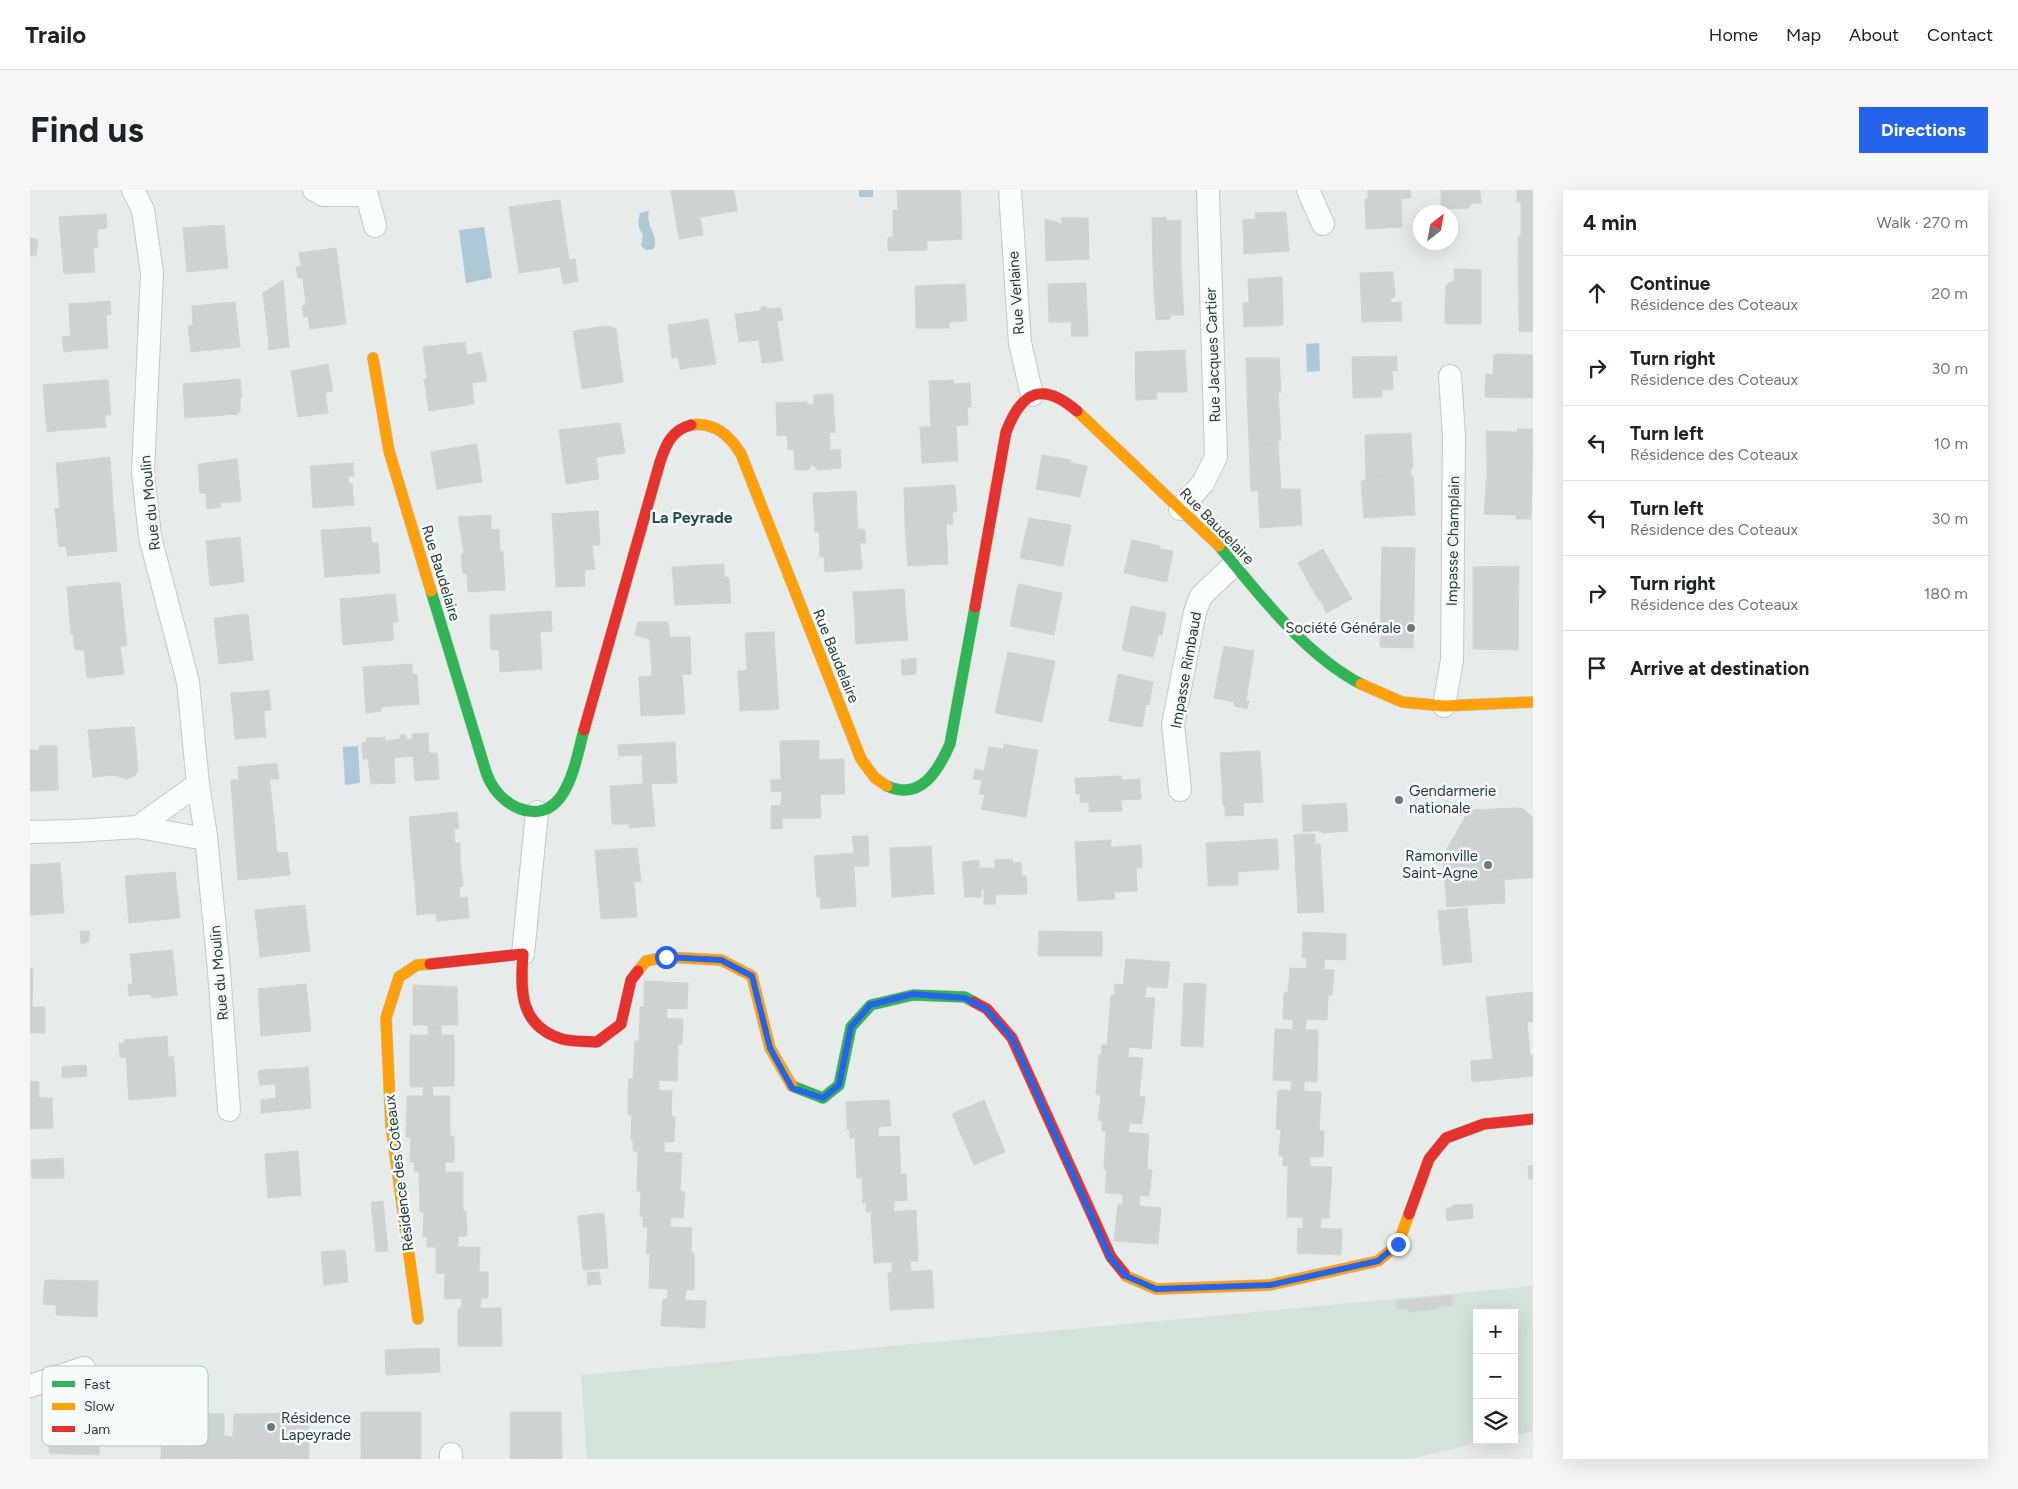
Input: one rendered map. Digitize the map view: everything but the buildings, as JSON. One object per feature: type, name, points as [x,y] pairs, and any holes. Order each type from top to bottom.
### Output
[{"type":"street","name":"Rue du Moulin","points":[[133,190],[143,210],[152,273],[143,472],[150,537],[188,682],[219,971],[229,1110]]},
{"type":"street","points":[[314,190],[323,195],[367,195],[375,226]]},
{"type":"street","name":"Rue Verlaine","points":[[1010,190],[1020,343],[1032,395]]},
{"type":"street","name":"Rue Jacques Cartier","points":[[1180,509],[1203,483],[1216,457],[1208,190]]},
{"type":"street","points":[[1308,190],[1323,224]]},
{"type":"street","name":"Rue Baudelaire","points":[[373,358],[389,450],[484,767],[491,785],[506,802],[522,810],[537,812],[551,808],[562,797],[570,780],[660,462],[670,437],[682,426],[697,423],[712,426],[728,436],[741,454],[861,759],[875,777],[891,788],[907,790],[920,787],[931,778],[943,763],[950,744],[1006,432],[1011,417],[1020,404],[1032,395],[1045,393],[1061,397],[1211,537],[1271,609],[1322,658],[1348,677],[1402,702],[1444,706],[1533,702]]},
{"type":"street","name":"Impasse Champlain","points":[[1444,706],[1452,660],[1454,436],[1450,376]]},
{"type":"street","name":"Impasse Rimbaud","points":[[1180,790],[1174,724],[1194,612],[1201,596],[1235,564]]},
{"type":"street","points":[[138,826],[198,784]]},
{"type":"street","points":[[537,812],[520,981],[526,1013],[542,1030],[564,1039],[597,1042],[621,1024],[632,980],[646,961],[666,957],[721,960],[752,976],[770,1048],[792,1088],[823,1098],[839,1085],[851,1027],[870,1005],[913,994],[965,998],[986,1009],[1012,1038],[1110,1257],[1126,1276],[1156,1289],[1270,1285],[1378,1261],[1398,1244],[1429,1159],[1446,1138],[1484,1124],[1533,1119]]},
{"type":"street","points":[[30,832],[138,826],[194,837],[206,836]]},
{"type":"street","name":"Résidence des Coteaux","points":[[418,1319],[391,1126],[386,1018],[399,977],[417,965],[523,954]]},
{"type":"street","points":[[30,1386],[42,1382]]},
{"type":"shaded area","points":[[1533,1286],[1533,1431],[1518,1434],[1518,1309],[1473,1309],[1474,1444],[1409,1459],[587,1459],[581,1375]]},
{"type":"water","points":[[859,190],[873,190],[873,197],[859,197]]},
{"type":"water","points":[[649,211],[648,216],[655,244],[654,249],[646,250],[641,246],[643,234],[638,222],[640,213]]},
{"type":"water","points":[[484,227],[492,278],[466,283],[459,230]]},
{"type":"water","points":[[1319,343],[1320,371],[1307,372],[1306,344]]},
{"type":"water","points":[[358,746],[360,783],[345,785],[343,747]]},
{"type":"traffic: fast","points":[[1219,546],[1267,603],[1302,640],[1340,672],[1361,684]]},
{"type":"traffic: fast","points":[[431,591],[486,772],[494,788],[502,797],[518,808],[535,811],[548,808],[558,800],[572,774],[584,730]]},
{"type":"traffic: fast","points":[[887,786],[899,790],[910,790],[927,781],[940,764],[950,744],[975,607]]},
{"type":"traffic: fast","points":[[792,1086],[823,1098],[839,1085],[851,1027],[871,1005],[913,995],[965,997],[974,1002]]},
{"type":"traffic: slow","points":[[373,358],[389,451],[431,591]]},
{"type":"traffic: slow","points":[[1077,411],[1219,546]]},
{"type":"traffic: slow","points":[[691,425],[707,426],[721,431],[732,441],[741,454],[861,759],[875,778],[887,786]]},
{"type":"traffic: slow","points":[[1361,684],[1402,702],[1444,706],[1533,702]]},
{"type":"traffic: slow","points":[[638,971],[646,961],[666,957],[721,960],[752,976],[770,1048],[792,1086]]},
{"type":"traffic: slow","points":[[418,1319],[391,1126],[386,1018],[399,977],[417,965],[430,964]]},
{"type":"traffic: slow","points":[[1124,1273],[1126,1276],[1156,1289],[1270,1285],[1378,1261],[1398,1244],[1409,1214]]},
{"type":"traffic: jam","points":[[975,607],[1006,432],[1012,418],[1026,399],[1034,395],[1043,394],[1053,396],[1077,411]]},
{"type":"traffic: jam","points":[[584,730],[662,455],[674,434],[684,427],[691,425]]},
{"type":"traffic: jam","points":[[430,964],[523,954],[523,994],[530,1016],[538,1026],[562,1039],[597,1042],[621,1024],[631,980],[638,971]]},
{"type":"traffic: jam","points":[[974,1002],[987,1009],[1012,1038],[1111,1257],[1124,1273]]},
{"type":"traffic: jam","points":[[1409,1214],[1429,1159],[1446,1138],[1484,1124],[1533,1119]]},
{"type":"place","name":"Société Générale","points":[[1411,628]]},
{"type":"place","name":"Gendarmerie nationale","points":[[1399,800]]},
{"type":"place","name":"Ramonville Saint-Agne","points":[[1488,865]]},
{"type":"place","name":"Résidence Lapeyrade","points":[[271,1427]]},
{"type":"district","name":"La Peyrade","points":[[692,517]]},
{"type":"route","points":[[666,957],[721,960],[752,976],[770,1048],[792,1088],[823,1098],[839,1085],[851,1027],[870,1005],[913,994],[965,998],[986,1009],[1012,1038],[1110,1257],[1126,1276],[1156,1289],[1270,1285],[1378,1261],[1398,1244]]}]
